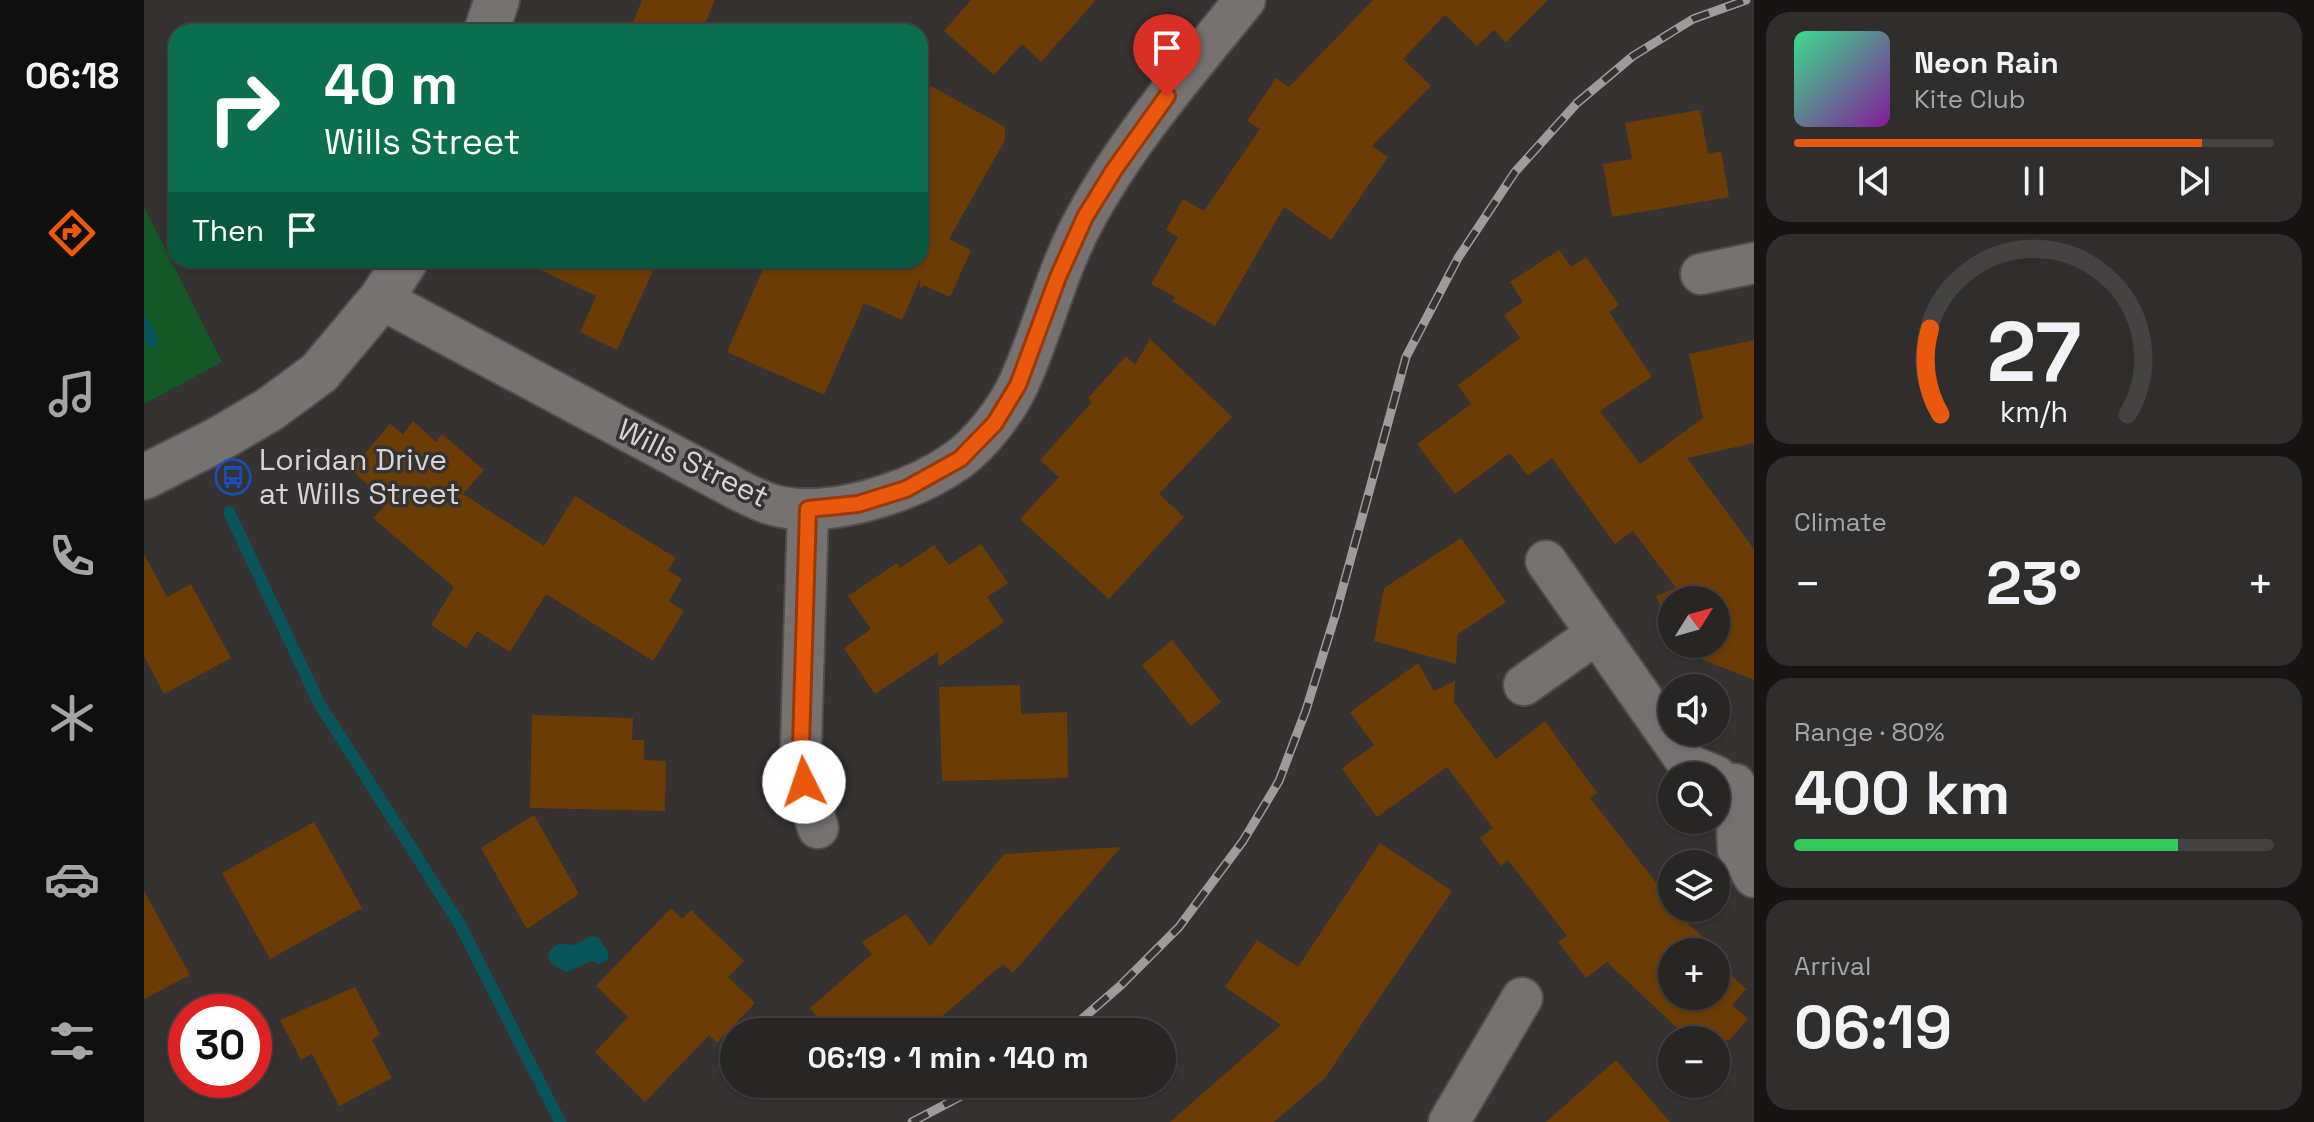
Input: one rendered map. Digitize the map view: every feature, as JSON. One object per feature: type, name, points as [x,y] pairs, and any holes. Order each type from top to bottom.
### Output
[{"type":"street","points":[[489,24],[497,0]]},
{"type":"street","name":"Wills Street","points":[[381,299],[742,492],[773,505],[808,509],[858,504],[906,489],[960,459],[995,423],[1018,385],[1058,277],[1085,217],[1152,115],[1245,0]]},
{"type":"street","points":[[1701,274],[1754,263]]},
{"type":"street","points":[[144,477],[219,439],[319,373],[381,299],[401,268]]},
{"type":"street","points":[[808,509],[801,745],[804,782],[818,828]]},
{"type":"street","points":[[1546,561],[1687,762]]},
{"type":"street","points":[[1524,685],[1596,634]]},
{"type":"street","points":[[1730,777],[1738,850],[1754,877]]},
{"type":"street","points":[[1449,1122],[1522,998]]},
{"type":"green space","points":[[144,207],[168,255],[168,268],[175,268],[222,362],[144,404]]},
{"type":"water","points":[[591,936],[598,937],[608,952],[608,960],[599,964],[591,961],[567,972],[550,961],[548,954],[556,945],[574,945]]},
{"type":"building","points":[[642,0],[715,0],[705,24],[632,24]]},
{"type":"building","points":[[971,0],[1096,0],[1041,62],[1022,44],[994,75],[944,31]]},
{"type":"building","points":[[1373,0],[1548,0],[1506,42],[1494,30],[1477,46],[1445,15],[1403,59],[1431,86],[1372,146],[1388,157],[1331,240],[1284,207],[1215,326],[1172,301],[1175,297],[1151,284],[1178,237],[1166,230],[1183,199],[1204,211],[1260,129],[1247,121],[1276,78],[1289,87]]},
{"type":"building","points":[[928,84],[1005,127],[1005,140],[949,239],[971,250],[950,297],[923,285],[920,290],[920,279],[902,320],[864,303],[824,395],[727,352],[764,268],[928,268]]},
{"type":"building","points":[[1700,110],[1708,154],[1721,151],[1729,197],[1612,217],[1603,164],[1632,159],[1625,123]]},
{"type":"building","points":[[1559,250],[1571,267],[1586,257],[1619,305],[1609,312],[1652,377],[1600,411],[1640,464],[1703,418],[1689,354],[1754,340],[1754,443],[1687,458],[1754,549],[1754,680],[1699,658],[1730,658],[1730,586],[1674,586],[1633,531],[1615,544],[1552,458],[1528,476],[1510,453],[1455,494],[1417,444],[1471,404],[1458,385],[1520,338],[1504,315],[1523,302],[1510,282]]},
{"type":"building","points":[[536,268],[654,268],[617,350],[580,332],[596,296]]},
{"type":"building","points":[[1150,339],[1232,417],[1159,494],[1184,517],[1109,599],[1020,519],[1059,477],[1040,460],[1092,402],[1088,398],[1126,356],[1135,365]]},
{"type":"building","points":[[413,421],[436,442],[442,434],[484,470],[463,494],[544,546],[575,496],[676,558],[668,570],[682,579],[669,601],[684,611],[653,661],[546,594],[510,652],[477,631],[466,648],[431,625],[454,587],[373,518],[388,502],[351,470],[390,424],[403,434]]},
{"type":"building","points":[[1461,538],[1506,602],[1458,634],[1456,664],[1374,641],[1384,588]]},
{"type":"building","points":[[981,544],[1008,583],[987,597],[1004,622],[938,667],[938,652],[875,694],[844,648],[871,629],[848,596],[897,563],[900,568],[934,545],[949,565]]},
{"type":"building","points":[[144,554],[167,597],[191,584],[231,658],[164,694],[144,656]]},
{"type":"building","points":[[1172,640],[1221,702],[1191,726],[1142,665]]},
{"type":"building","points":[[1418,663],[1434,691],[1455,681],[1454,702],[1496,759],[1545,721],[1597,793],[1590,798],[1658,885],[1658,922],[1686,922],[1704,938],[1658,938],[1658,1010],[1607,962],[1586,978],[1558,942],[1567,936],[1508,860],[1501,866],[1480,838],[1493,828],[1447,767],[1377,817],[1342,768],[1374,745],[1350,712]]},
{"type":"building","points":[[1020,685],[1021,714],[1067,712],[1068,778],[942,781],[939,687]]},
{"type":"building","points":[[532,715],[633,718],[632,740],[644,740],[644,760],[666,761],[665,811],[530,808]]},
{"type":"building","points":[[534,815],[579,894],[527,929],[481,848]]},
{"type":"building","points":[[314,822],[362,908],[270,959],[222,873]]},
{"type":"building","points":[[1380,843],[1452,891],[1325,1078],[1274,1122],[1170,1122],[1281,1025],[1225,987],[1257,940],[1298,967]]},
{"type":"building","points":[[1121,847],[1013,973],[1003,964],[940,1018],[818,1018],[810,1008],[872,954],[862,942],[906,914],[930,946],[1004,854]]},
{"type":"building","points":[[144,891],[190,975],[144,999]]},
{"type":"building","points":[[671,908],[682,919],[691,910],[744,961],[728,977],[755,1003],[741,1018],[720,1018],[720,1040],[717,1043],[709,1035],[645,1102],[595,1052],[628,1017],[596,986]]},
{"type":"building","points":[[1730,974],[1746,989],[1732,1005],[1748,1019],[1730,1039],[1730,1026],[1675,1026],[1658,1010],[1730,1010]]},
{"type":"building","points":[[355,987],[380,1034],[372,1040],[392,1078],[339,1106],[312,1054],[301,1060],[280,1020]]},
{"type":"building","points":[[1616,1060],[1670,1122],[1546,1122]]},
{"type":"waterway","points":[[144,324],[152,341]]},
{"type":"waterway","points":[[229,512],[319,703],[459,923],[560,1122]]},
{"type":"railway","points":[[1083,1018],[1179,927],[1243,841],[1279,781],[1306,710],[1335,616],[1406,357],[1458,258],[1515,172],[1577,103],[1633,56],[1693,19],[1746,0]]},
{"type":"railway","points":[[912,1122],[957,1098]]},
{"type":"place","name":"Loridan Drive at Wills Street","points":[[233,477]]},
{"type":"route","points":[[804,782],[801,745],[808,509],[858,504],[906,489],[960,459],[995,423],[1018,385],[1058,277],[1085,217],[1167,96]]}]
